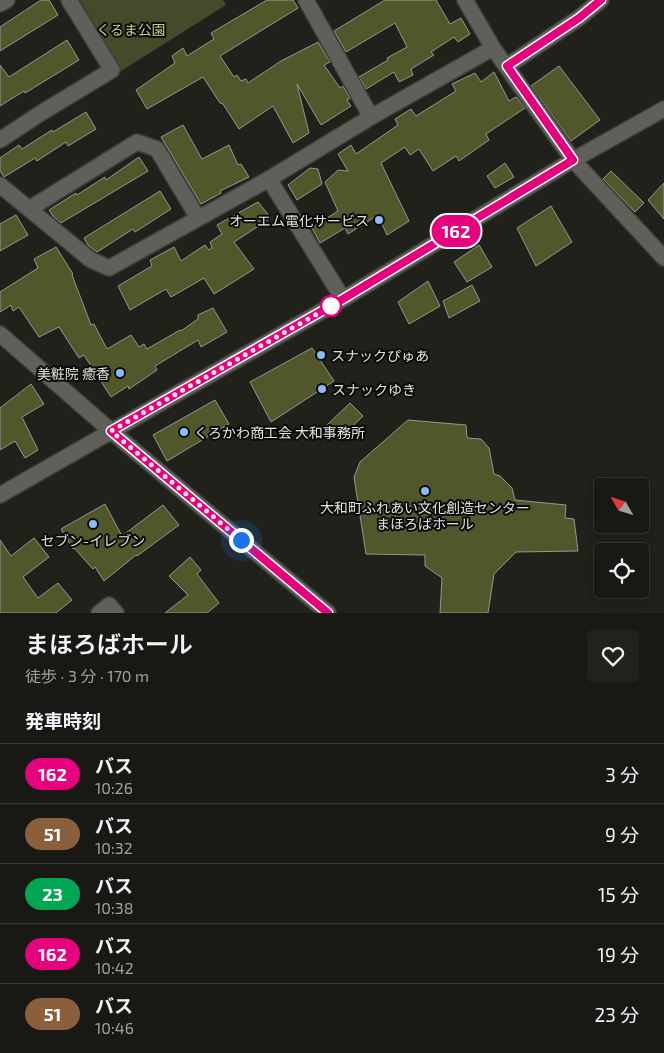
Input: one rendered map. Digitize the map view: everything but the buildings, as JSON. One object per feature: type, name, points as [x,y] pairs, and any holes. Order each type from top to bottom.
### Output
[{"type":"street","points":[[0,4],[7,0]]},
{"type":"street","points":[[0,140],[112,70],[69,0]]},
{"type":"street","points":[[306,0],[371,117]]},
{"type":"street","points":[[465,0],[493,48],[573,160],[664,258]]},
{"type":"street","points":[[507,66],[579,18],[601,0]]},
{"type":"street","points":[[0,186],[91,260],[109,268],[270,179],[371,117],[493,48]]},
{"type":"street","points":[[0,495],[343,299],[573,160],[664,109]]},
{"type":"street","points":[[29,209],[136,142],[157,149],[198,218]]},
{"type":"street","points":[[270,179],[343,299]]},
{"type":"street","points":[[0,334],[111,431],[328,613]]},
{"type":"street","points":[[100,613],[109,605],[116,613]]},
{"type":"green space","name":"くるま公園","points":[[76,0],[223,0],[226,5],[121,71]]},
{"type":"bus line","name":"162","points":[[328,613],[111,431],[343,299],[573,160],[507,66],[579,18],[601,0]]},
{"type":"place","name":"オーエム電化サービス","points":[[379,220]]},
{"type":"place","name":"スナックぴゅあ","points":[[321,355]]},
{"type":"place","name":"美粧院 癒香","points":[[120,373]]},
{"type":"place","name":"スナックゆき","points":[[322,389]]},
{"type":"place","name":"くろかわ商工会 大和事務所","points":[[184,432]]},
{"type":"place","name":"大和町ふれあい文化創造センター まほろばホール","points":[[425,491]]},
{"type":"place","name":"セブン-イレブン","points":[[93,524]]},
{"type":"route","points":[[241,540],[111,431],[331,306]]}]
